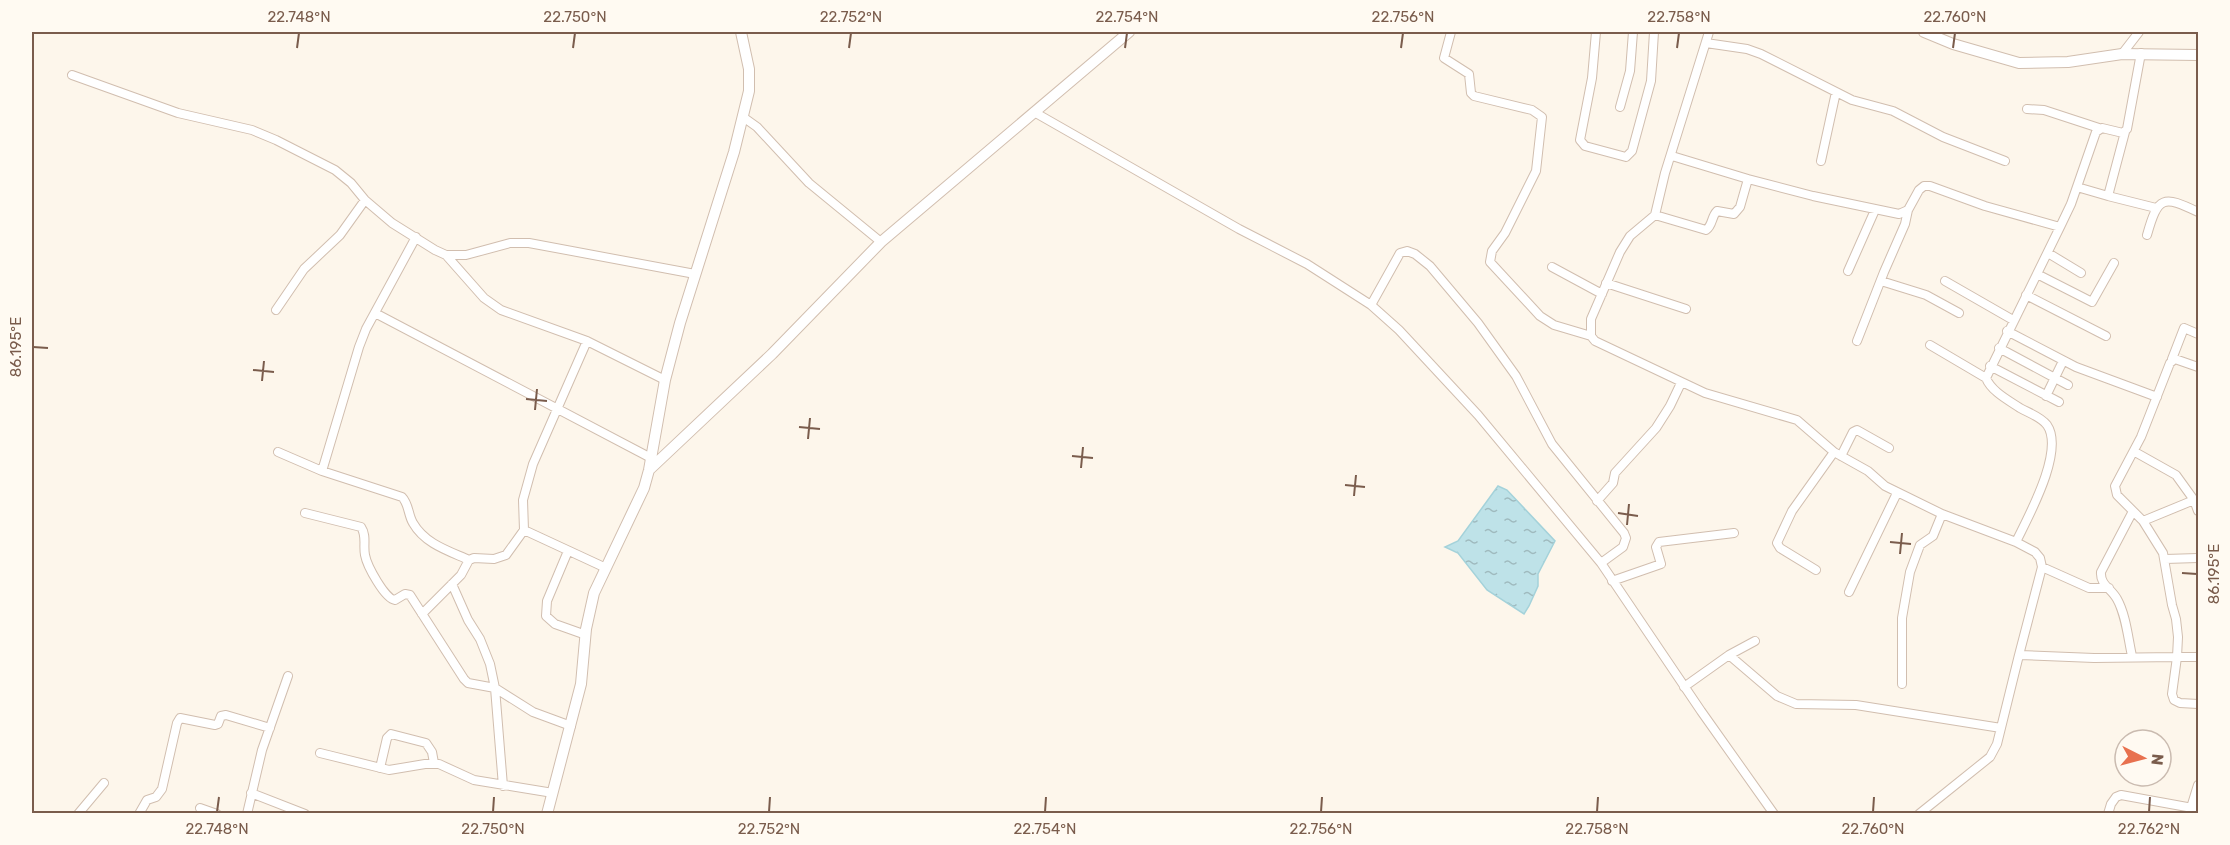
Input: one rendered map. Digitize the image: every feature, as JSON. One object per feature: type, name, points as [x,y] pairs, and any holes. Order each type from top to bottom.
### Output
[{"type":"street","points":[[547,813],[582,679],[589,609],[632,514],[649,470],[665,380],[680,323],[743,117],[750,80],[741,32]]},
{"type":"street","points":[[649,470],[772,354],[881,242],[1129,32]]},
{"type":"street","points":[[1451,32],[1444,57],[1469,74],[1471,93],[1474,96],[1537,112],[1542,117],[1536,171],[1505,233],[1492,251],[1490,262],[1540,316],[1554,325],[1591,336],[1595,341],[1705,393],[1797,420],[1837,454],[1868,471],[1897,493],[1942,514],[2016,542],[2035,552],[2040,558],[2042,567],[1997,744],[1990,757],[1919,813]]},
{"type":"street","points":[[1596,32],[1592,78],[1580,140],[1585,146],[1626,157],[1632,151],[1647,96],[1654,32]]},
{"type":"street","points":[[1620,107],[1630,71],[1633,32]]},
{"type":"street","points":[[1591,336],[1591,319],[1620,252],[1630,236],[1655,215],[1665,173],[1709,32]]},
{"type":"street","points":[[1924,32],[1953,44],[2019,63],[2068,62],[2141,53],[2199,55]]},
{"type":"street","points":[[2122,54],[2139,32]]},
{"type":"street","points":[[1706,43],[1747,49],[1761,54],[1851,100],[1893,111],[1943,137],[2005,160]]},
{"type":"street","points":[[2108,196],[2127,129],[2141,53]]},
{"type":"street","points":[[72,75],[178,113],[262,133],[335,170],[392,223],[446,255],[484,298],[501,309],[587,342],[665,380]]},
{"type":"street","points":[[1821,161],[1836,92]]},
{"type":"street","points":[[2027,109],[2044,110],[2099,128],[2125,132]]},
{"type":"street","points":[[1034,112],[1307,264],[1371,305],[1414,345],[1464,399],[1601,563],[1684,687],[1774,813]]},
{"type":"street","points":[[743,117],[764,134],[809,183],[881,242]]},
{"type":"street","points":[[2016,542],[2045,476],[2053,443],[2047,424],[2008,400],[1988,384],[1986,378],[2007,331],[2060,227],[2099,128]]},
{"type":"street","points":[[1672,156],[1748,179],[1875,210],[1899,214],[1908,210]]},
{"type":"street","points":[[1655,215],[1706,230],[1712,224],[1713,216],[1717,211],[1734,214],[1738,211],[1748,179]]},
{"type":"street","points":[[1857,341],[1905,224],[1908,210],[1919,190],[1924,186],[2060,227]]},
{"type":"street","points":[[2077,187],[2156,208]]},
{"type":"street","points":[[276,310],[304,269],[340,235],[365,200]]},
{"type":"street","points":[[2147,235],[2156,208],[2165,201],[2173,201],[2199,212]]},
{"type":"street","points":[[1848,271],[1875,210]]},
{"type":"street","points":[[322,471],[359,347],[416,237]]},
{"type":"street","points":[[446,255],[466,255],[510,243],[529,243],[695,274]]},
{"type":"street","points":[[1371,305],[1400,253],[1407,251],[1415,254],[1430,266],[1500,352],[1533,404],[1552,444],[1626,538],[1623,547],[1601,563]]},
{"type":"street","points":[[2048,253],[2081,273]]},
{"type":"street","points":[[2037,274],[2092,302],[2114,264]]},
{"type":"street","points":[[1552,267],[1602,294]]},
{"type":"street","points":[[1945,281],[2013,320]]},
{"type":"street","points":[[1881,282],[1926,295],[1959,312]]},
{"type":"street","points":[[1606,283],[1686,309]]},
{"type":"street","points":[[2026,295],[2106,336]]},
{"type":"street","points":[[375,313],[651,458]]},
{"type":"street","points":[[2199,334],[2184,328],[2135,452],[2115,486],[2117,495],[2143,521],[2155,537],[2165,559],[2177,628],[2177,657],[2172,694],[2174,700],[2180,703],[2199,704]]},
{"type":"street","points":[[2007,331],[2063,361],[2157,398]]},
{"type":"street","points":[[422,614],[460,575],[469,560],[494,559],[506,555],[524,530],[523,500],[526,483],[556,409],[587,342]]},
{"type":"street","points":[[1930,345],[1986,378]]},
{"type":"street","points":[[1999,348],[2067,385]]},
{"type":"street","points":[[2172,359],[2199,367]]},
{"type":"street","points":[[2046,396],[2063,361]]},
{"type":"street","points":[[1990,366],[2059,402]]},
{"type":"street","points":[[1597,501],[1613,483],[1615,473],[1656,428],[1681,383]]},
{"type":"street","points":[[1816,570],[1780,548],[1777,543],[1792,511],[1853,432],[1857,430],[1889,448]]},
{"type":"street","points":[[278,452],[322,471],[402,497],[406,501],[410,519],[426,540],[469,560]]},
{"type":"street","points":[[2135,452],[2152,463],[2172,471],[2196,500],[2199,511]]},
{"type":"street","points":[[1849,592],[1897,493]]},
{"type":"street","points":[[2143,521],[2196,500]]},
{"type":"street","points":[[2132,656],[2120,603],[2109,588],[2102,584],[2101,572],[2133,511]]},
{"type":"street","points":[[305,513],[361,527],[364,532],[365,556],[387,596],[395,600],[405,594],[410,595],[464,679],[495,688],[534,712],[571,726]]},
{"type":"street","points":[[1902,684],[1902,618],[1910,572],[1920,545],[1933,536],[1942,514]]},
{"type":"street","points":[[524,530],[606,568]]},
{"type":"street","points":[[1612,581],[1661,564],[1656,547],[1659,542],[1734,533]]},
{"type":"street","points":[[568,551],[547,601],[546,616],[555,624],[586,635]]},
{"type":"street","points":[[2165,559],[2199,558]]},
{"type":"street","points":[[2042,567],[2089,588],[2109,588]]},
{"type":"street","points":[[452,584],[486,651],[495,688],[503,786]]},
{"type":"street","points":[[1684,687],[1729,655],[1755,641]]},
{"type":"street","points":[[1729,655],[1777,696],[1796,704],[1856,705],[2001,728]]},
{"type":"street","points":[[2019,655],[2094,658],[2199,657]]},
{"type":"street","points":[[246,813],[270,728],[288,676]]},
{"type":"street","points":[[139,813],[147,800],[160,795],[180,718],[215,726],[221,716],[226,715],[270,728]]},
{"type":"street","points":[[380,768],[387,738],[391,734],[426,743],[432,752],[434,763]]},
{"type":"street","points":[[320,753],[389,770],[434,763],[474,780],[553,793]]},
{"type":"street","points":[[78,813],[104,783]]},
{"type":"street","points":[[2108,813],[2110,804],[2121,795],[2193,810],[2199,785]]},
{"type":"street","points":[[251,793],[305,813]]},
{"type":"street","points":[[200,808],[216,813]]},
{"type":"water","points":[[1498,486],[1507,490],[1555,541],[1538,574],[1538,586],[1524,614],[1487,590],[1458,553],[1445,547],[1458,541]]}]
